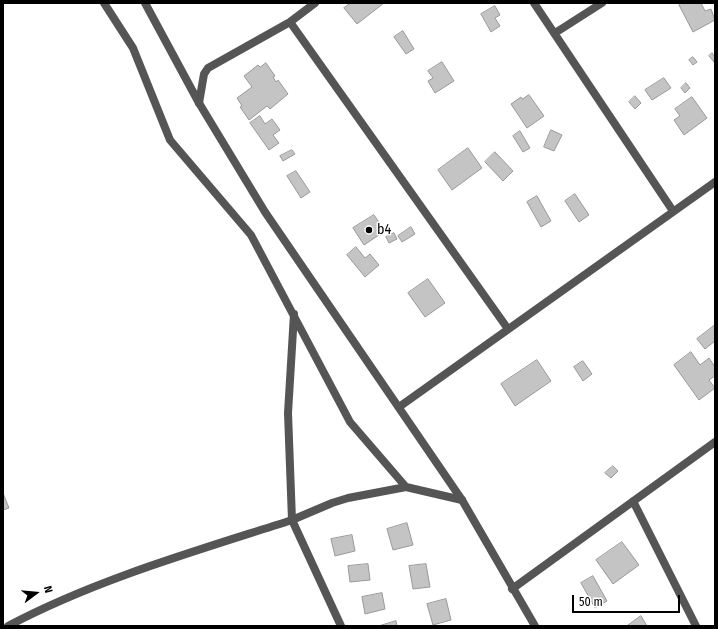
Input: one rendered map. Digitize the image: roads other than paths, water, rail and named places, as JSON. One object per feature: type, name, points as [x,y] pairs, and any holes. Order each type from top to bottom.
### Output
[{"type":"street","points":[[104,3],[133,48],[170,140],[251,235],[294,313],[350,422],[406,487]]},
{"type":"street","points":[[145,3],[199,103],[265,212],[462,500],[534,626]]},
{"type":"street","points":[[199,103],[204,74],[208,68],[290,22],[315,3]]},
{"type":"street","points":[[534,3],[673,211]]},
{"type":"street","points":[[555,33],[602,3]]},
{"type":"street","points":[[290,22],[508,329]]},
{"type":"street","points":[[399,407],[715,182]]},
{"type":"street","points":[[294,313],[288,413],[292,520],[342,626]]},
{"type":"street","points":[[512,589],[715,442]]},
{"type":"street","points":[[8,626],[49,606],[157,563],[292,520],[348,498],[406,487],[462,500]]},
{"type":"street","points":[[633,501],[696,626]]},
{"type":"place","name":"b4","points":[[369,230]]}]
